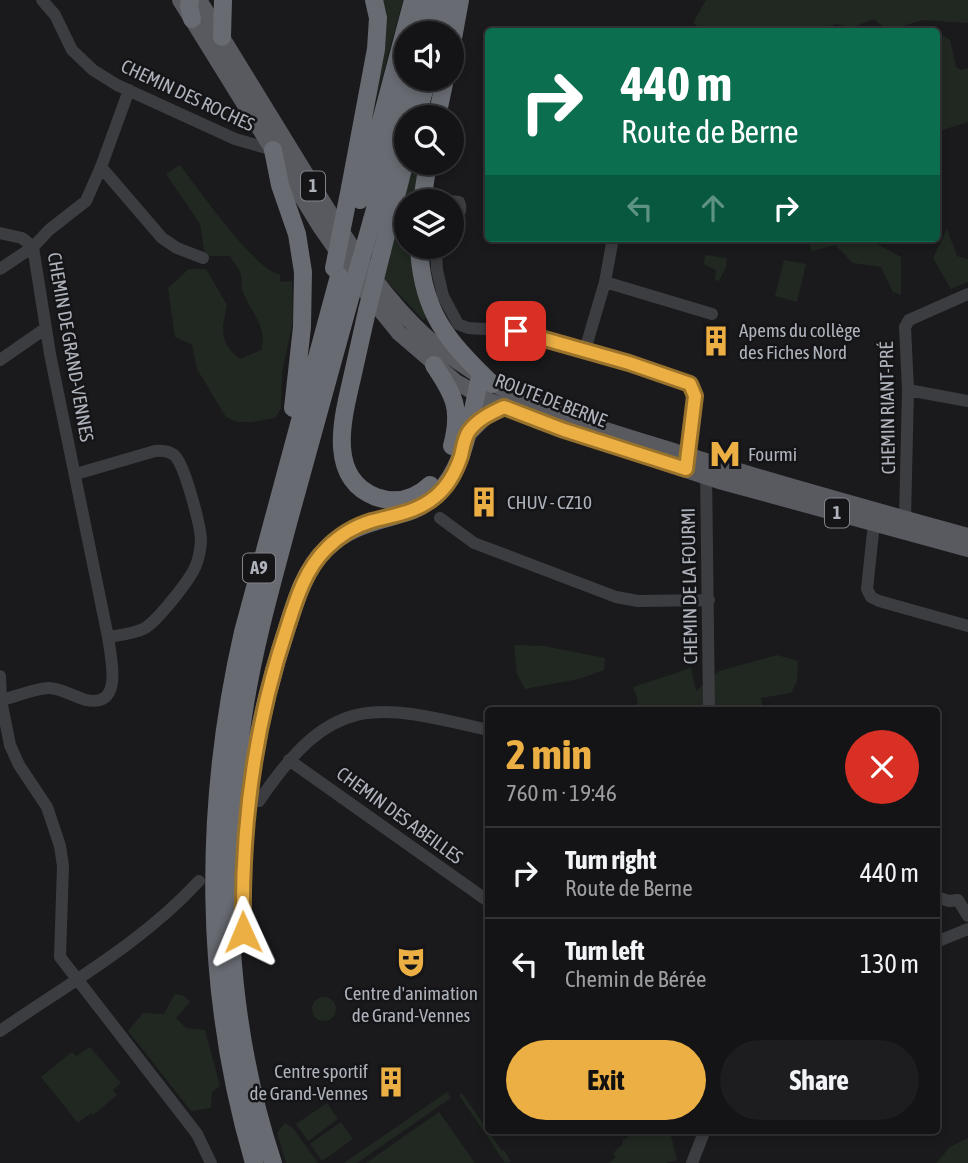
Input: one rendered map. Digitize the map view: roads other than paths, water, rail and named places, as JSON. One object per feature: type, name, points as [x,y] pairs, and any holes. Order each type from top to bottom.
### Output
[{"type":"highway","points":[[190,0],[192,19]]},
{"type":"highway","points":[[222,37],[223,0]]},
{"type":"highway","points":[[355,194],[376,49],[378,18],[374,0]]},
{"type":"highway","name":"A9","points":[[274,1163],[227,1044],[217,962],[214,878],[216,796],[226,714],[237,659],[320,343],[355,194],[413,0]]},
{"type":"highway","points":[[425,21],[431,0]]},
{"type":"highway","points":[[443,21],[449,0]]},
{"type":"highway","points":[[456,21],[460,0]]},
{"type":"highway","name":"A9","points":[[254,1163],[255,1113],[233,946],[230,850],[236,769],[247,690],[262,622],[407,91]]},
{"type":"highway","points":[[273,150],[280,185],[297,234],[303,272],[299,361],[284,477]]},
{"type":"highway","points":[[402,175],[367,311],[344,413],[341,440],[343,459],[350,475],[354,482],[371,495],[394,501],[416,496],[432,484],[442,470],[451,447],[458,414],[455,398],[435,365]]},
{"type":"highway","points":[[255,1113],[253,1051],[246,986],[243,877],[246,824],[257,745],[281,648],[303,584],[320,555],[338,538],[354,528],[415,509],[436,497],[454,472],[483,385],[438,323],[425,288],[421,259]]},
{"type":"highway","points":[[468,433],[481,419],[504,407]]},
{"type":"main road","name":"ROUTE DE BERNE","points":[[180,0],[321,228],[376,307],[405,339],[456,382],[483,385],[706,469],[874,523],[968,549]]},
{"type":"main road","name":"ROUTE DE BERNE","points":[[199,0],[369,273],[391,301],[425,336],[483,385],[504,407],[564,430],[687,462]]},
{"type":"main road","name":"ROUTE DE BERNE","points":[[706,469],[968,536]]},
{"type":"street","name":"CHEMIN DES ROCHES","points":[[42,0],[55,15],[72,50],[93,70],[129,90],[245,143],[273,150]]},
{"type":"street","name":"CHEMIN DE GRAND-VENNES","points":[[1,700],[49,688],[87,700],[98,700],[106,696],[112,688],[114,677],[108,638],[46,328],[33,247],[49,230],[86,201],[129,90]]},
{"type":"street","points":[[101,167],[162,238],[177,248],[203,258]]},
{"type":"street","points":[[0,233],[22,238],[33,247],[0,269]]},
{"type":"street","points":[[585,350],[605,282],[612,242]]},
{"type":"street","points":[[437,259],[443,296],[458,324],[468,328],[510,329],[690,384],[695,396],[687,462]]},
{"type":"street","points":[[605,282],[712,314]]},
{"type":"street","name":"CHEMIN RIANT-PRÉ","points":[[905,519],[908,390],[905,327],[909,320],[968,294]]},
{"type":"street","points":[[0,360],[46,328]]},
{"type":"street","points":[[908,390],[968,401]]},
{"type":"street","name":"CHEMIN DE GRAND-VENNES","points":[[76,474],[165,450],[174,454],[180,463],[198,521],[201,541],[196,565],[188,580],[150,624],[141,630],[108,638]]},
{"type":"street","name":"CHEMIN DE LA FOURMI","points":[[706,469],[709,707]]},
{"type":"street","points":[[440,518],[474,543],[616,597],[638,601],[709,600]]},
{"type":"street","points":[[874,523],[867,589],[871,597],[968,626]]},
{"type":"street","points":[[0,676],[1,700],[10,745],[19,765],[47,807],[60,846],[64,866],[60,957],[197,1134],[211,1163]]},
{"type":"street","points":[[259,801],[289,760],[308,741],[347,717],[374,711],[405,712],[485,729]]},
{"type":"street","name":"CHEMIN DES ABEILLES","points":[[289,760],[485,899]]},
{"type":"street","points":[[0,1031],[153,925],[200,881]]},
{"type":"street","points":[[940,898],[958,900],[968,916]]},
{"type":"street","points":[[940,940],[968,929]]},
{"type":"street","points":[[692,1163],[703,1134]]},
{"type":"place","name":"Apems du collège des Fiches Nord","points":[[716,341]]},
{"type":"place","name":"Fourmi","points":[[725,454]]},
{"type":"place","name":"CHUV - CZ10","points":[[484,502]]},
{"type":"place","name":"Centre d'animation de Grand-Vennes","points":[[411,962]]},
{"type":"place","name":"Centre sportif de Grand-Vennes","points":[[391,1082]]}]
